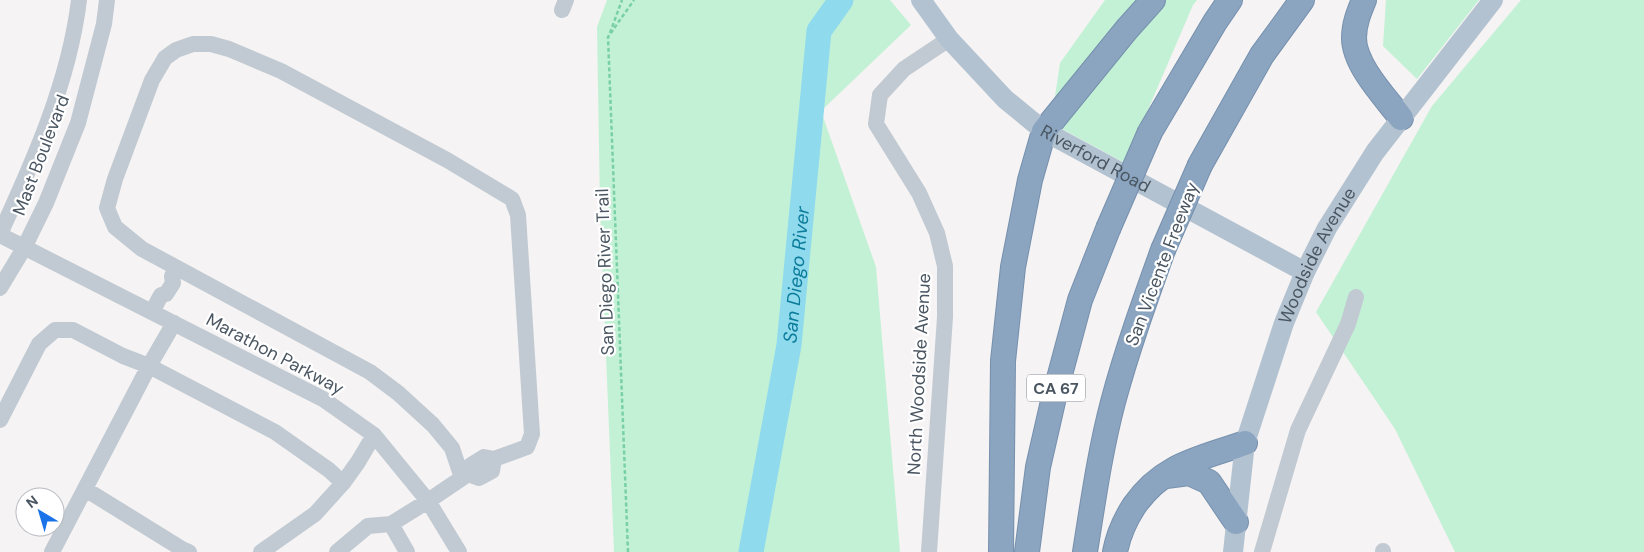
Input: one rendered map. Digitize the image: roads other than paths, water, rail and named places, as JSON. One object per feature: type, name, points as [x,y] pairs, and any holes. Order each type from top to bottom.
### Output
[{"type":"highway","points":[[1002,552],[1004,352],[1013,267],[1030,180],[1044,131],[1127,29],[1154,0]]},
{"type":"highway","name":"CA 67","points":[[1027,552],[1038,467],[1054,397],[1080,300],[1150,132],[1230,0]]},
{"type":"highway","name":"San Vicente Freeway","points":[[1085,552],[1100,460],[1112,403],[1137,322],[1163,250],[1200,165],[1262,55],[1302,0]]},
{"type":"highway","points":[[1364,0],[1357,17],[1354,38],[1361,63],[1401,118]]},
{"type":"highway","points":[[1115,552],[1126,518],[1144,491],[1162,476],[1184,464],[1245,443]]},
{"type":"highway","points":[[1162,476],[1188,473],[1210,482],[1236,522]]},
{"type":"main road","name":"Woodside Avenue","points":[[1233,552],[1245,443],[1284,323],[1305,272],[1332,219],[1375,152],[1493,0]]},
{"type":"main road","name":"Riverford Road","points":[[925,6],[949,39],[1005,99],[1044,131],[1305,272]]},
{"type":"street","name":"Mast Boulevard","points":[[0,235],[51,114],[76,22],[79,0]]},
{"type":"street","name":"Mast Boulevard","points":[[0,288],[24,248],[46,203],[78,124],[104,24],[107,0]]},
{"type":"street","name":"North Woodside Avenue","points":[[929,552],[945,317],[945,266],[937,233],[919,193],[876,124],[880,94],[904,69],[949,39]]},
{"type":"street","points":[[337,552],[368,526],[391,524],[465,476],[479,478],[492,471],[494,459],[527,447],[532,434],[518,215],[512,199],[504,194],[447,160],[281,71],[229,49],[211,44],[193,44],[176,50],[165,58],[152,80],[115,179],[107,208],[115,227],[174,272],[341,355],[370,372],[398,392],[433,424],[452,448],[465,476]]},
{"type":"street","name":"Marathon Parkway","points":[[0,235],[323,399],[374,435],[428,501],[459,552]]},
{"type":"street","points":[[152,312],[161,295],[166,294],[173,283],[174,272]]},
{"type":"street","points":[[1262,552],[1298,430],[1348,324],[1356,297]]},
{"type":"street","points":[[52,552],[149,366],[174,323]]},
{"type":"street","points":[[0,420],[38,344],[55,330],[73,330],[123,356],[149,366],[274,432],[328,470],[343,483]]},
{"type":"street","points":[[261,552],[315,514],[343,483],[374,435]]},
{"type":"street","points":[[85,489],[189,552]]},
{"type":"street","points":[[391,524],[407,552]]},
{"type":"waterway","name":"San Diego River","points":[[751,552],[789,345],[819,31],[841,0]]}]
